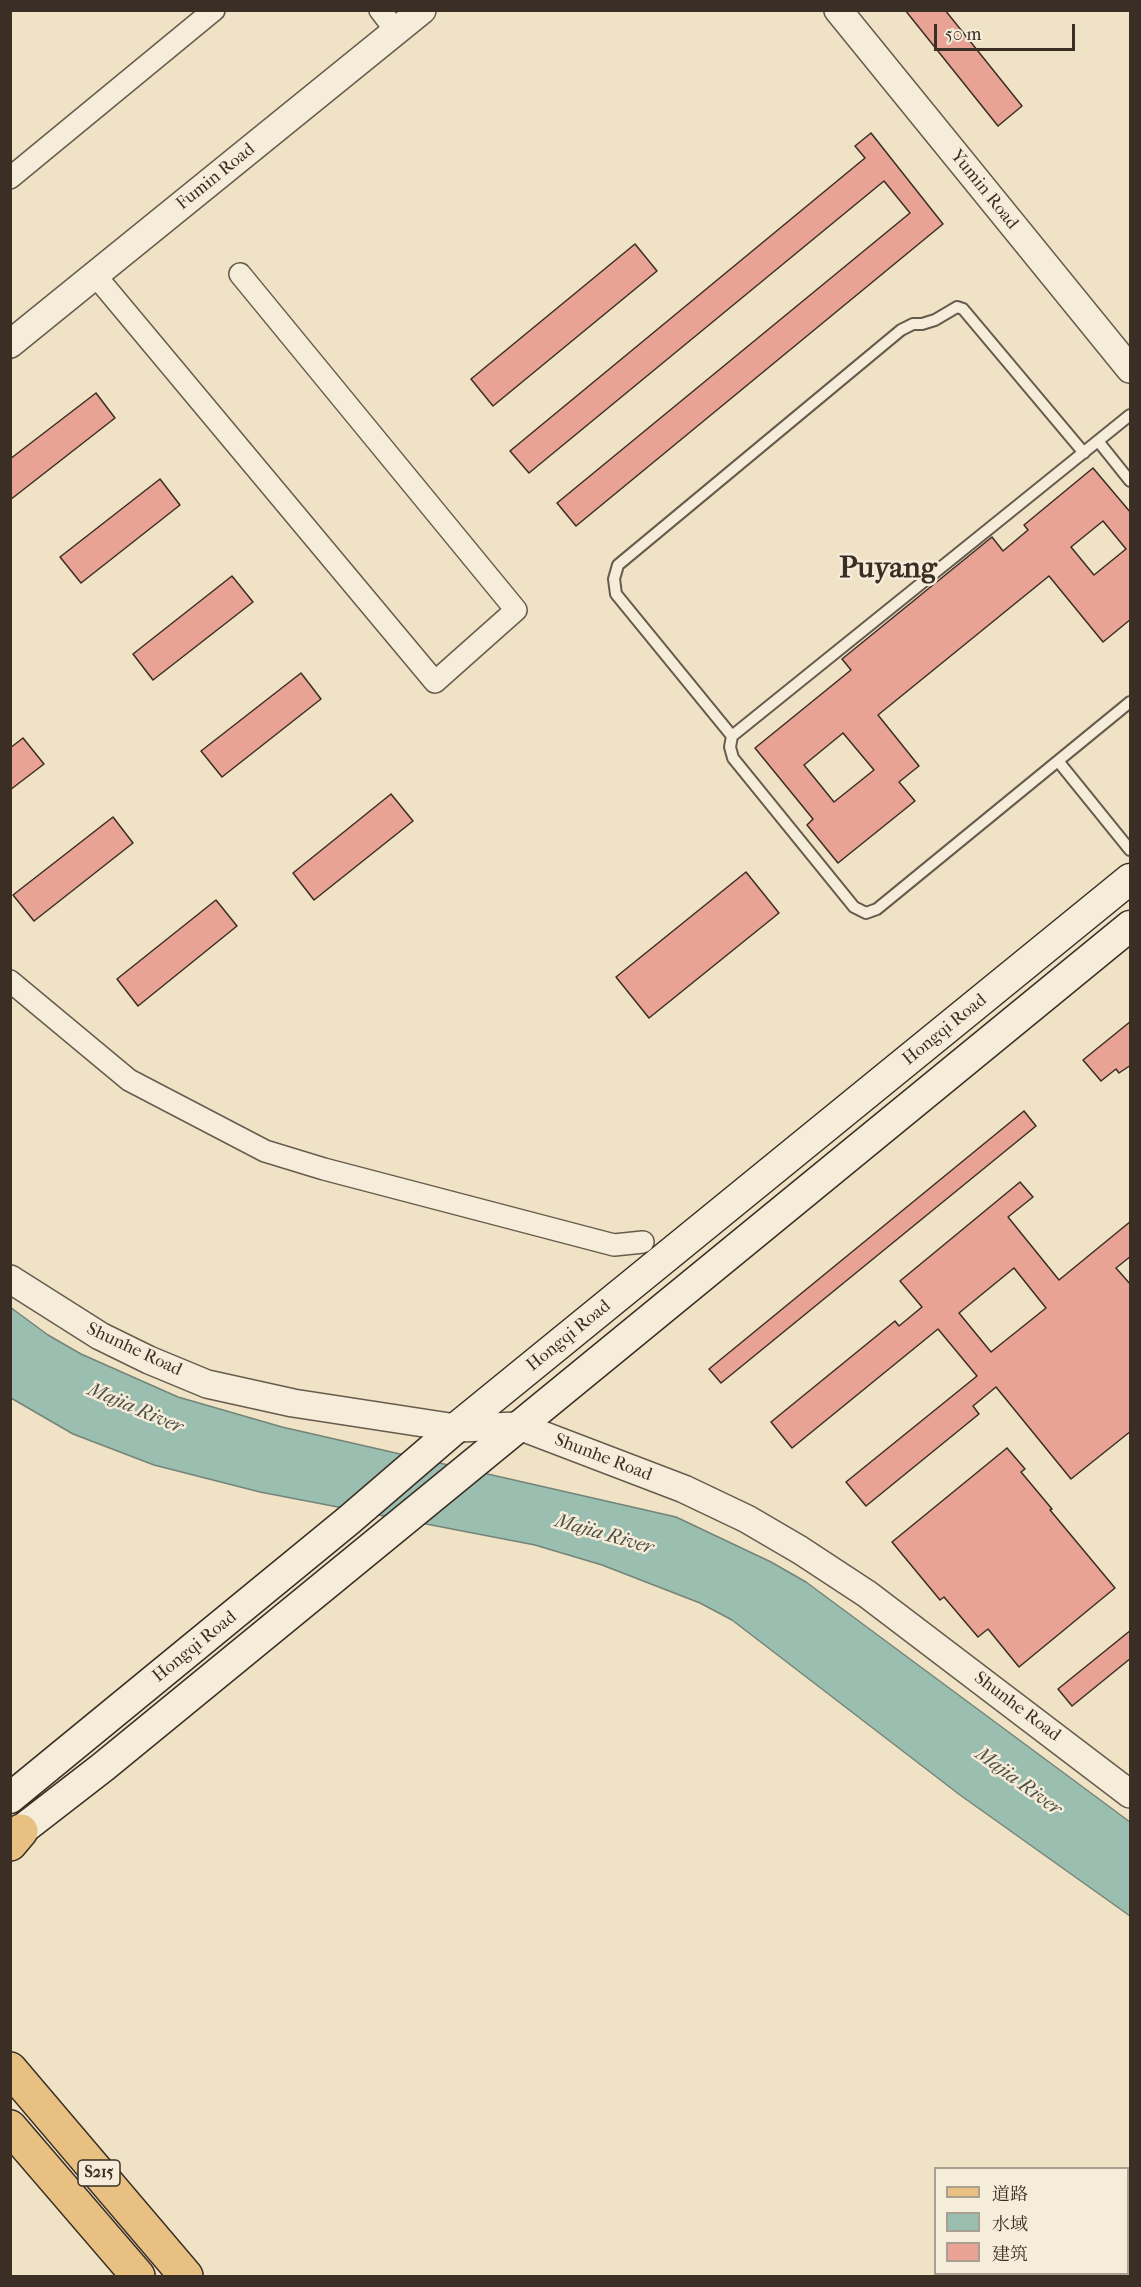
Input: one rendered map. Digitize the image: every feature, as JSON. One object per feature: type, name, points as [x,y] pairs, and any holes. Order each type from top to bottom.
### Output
[{"type":"main road","name":"Hongqi Road","points":[[10,1798],[349,1520],[446,1437],[1131,879]]},
{"type":"main road","name":"Hongqi Road","points":[[14,1838],[1131,926]]},
{"type":"main road","points":[[835,1120],[859,1149]]},
{"type":"main road","name":"S215","points":[[10,2069],[186,2277]]},
{"type":"main road","name":"S215","points":[[10,2127],[138,2277]]},
{"type":"street","points":[[10,178],[214,10]]},
{"type":"street","name":"Fumin Road","points":[[10,344],[95,275],[388,21],[422,10]]},
{"type":"street","name":"Yumin Road","points":[[838,10],[1131,369]]},
{"type":"street","points":[[95,275],[435,682],[516,610],[240,274]]},
{"type":"street","points":[[10,981],[129,1080],[265,1151],[324,1169],[614,1245],[643,1242]]},
{"type":"street","name":"Shunhe Road","points":[[10,1280],[100,1336],[149,1360],[207,1384],[446,1437],[519,1426],[684,1489],[747,1519],[800,1550],[867,1594],[1131,1794]]},
{"type":"lane","points":[[732,736],[616,594],[614,579],[618,565],[901,330],[914,324],[935,320],[957,307],[963,309],[1084,453]]},
{"type":"lane","points":[[1131,415],[732,736],[730,747],[733,758],[854,907],[866,913],[877,909],[1131,702]]},
{"type":"lane","points":[[1098,441],[1131,481]]},
{"type":"lane","points":[[1059,761],[1131,850]]},
{"type":"water","name":"Majia River","points":[[10,1307],[48,1335],[81,1354],[178,1397],[282,1427],[676,1517],[771,1562],[806,1582],[1130,1822],[1130,1916],[960,1795],[732,1620],[700,1603],[602,1565],[535,1545],[260,1492],[154,1465],[73,1434],[11,1398]]},
{"type":"building","points":[[905,10],[945,10],[1022,106],[998,126]]},
{"type":"building","points":[[871,133],[943,224],[576,526],[557,503],[910,213],[884,181],[529,473],[510,451],[865,158],[855,146]]},
{"type":"building","points":[[635,244],[657,271],[493,406],[471,379]]},
{"type":"building","points":[[96,393],[115,418],[10,500],[10,459]]},
{"type":"building","points":[[1093,468],[1131,513],[1131,619],[1103,642],[1049,576],[878,715],[919,766],[899,782],[915,801],[838,863],[807,825],[813,819],[755,748],[851,670],[842,659],[992,537],[1003,551],[1028,530],[1024,525]],"holes":[[[1103,521],[1126,549],[1094,575],[1071,547]],[[843,733],[874,770],[834,802],[804,765]]]},
{"type":"building","points":[[160,479],[180,505],[81,583],[60,557]]},
{"type":"building","points":[[232,576],[253,602],[153,680],[133,654]]},
{"type":"building","points":[[301,673],[321,699],[222,777],[201,751]]},
{"type":"building","points":[[23,738],[44,764],[10,790],[10,748]]},
{"type":"building","points":[[391,794],[413,821],[314,900],[293,873]]},
{"type":"building","points":[[113,817],[133,843],[34,921],[13,895]]},
{"type":"building","points":[[746,872],[779,913],[649,1018],[616,977]]},
{"type":"building","points":[[216,900],[237,926],[138,1006],[117,979]]},
{"type":"building","points":[[1131,1021],[1131,1065],[1119,1073],[1116,1069],[1101,1081],[1083,1060]]},
{"type":"building","points":[[1024,1111],[1036,1126],[721,1383],[709,1369]]},
{"type":"building","points":[[1020,1182],[1033,1197],[1008,1217],[1059,1280],[1131,1221],[1131,1256],[1116,1268],[1131,1285],[1131,1431],[1071,1479],[996,1387],[973,1406],[979,1414],[866,1506],[846,1482],[977,1376],[938,1329],[792,1448],[771,1422],[895,1321],[899,1326],[922,1307],[900,1281]],"holes":[[[1014,1268],[1046,1308],[991,1352],[959,1313]]]},
{"type":"building","points":[[1007,1448],[1025,1469],[1021,1472],[1052,1509],[1050,1510],[1115,1588],[1019,1667],[988,1629],[978,1637],[944,1597],[940,1600],[892,1542]]},
{"type":"building","points":[[1131,1630],[1131,1658],[1072,1706],[1058,1689]]},
{"type":"district","name":"Puyang","points":[[888,570]]}]
